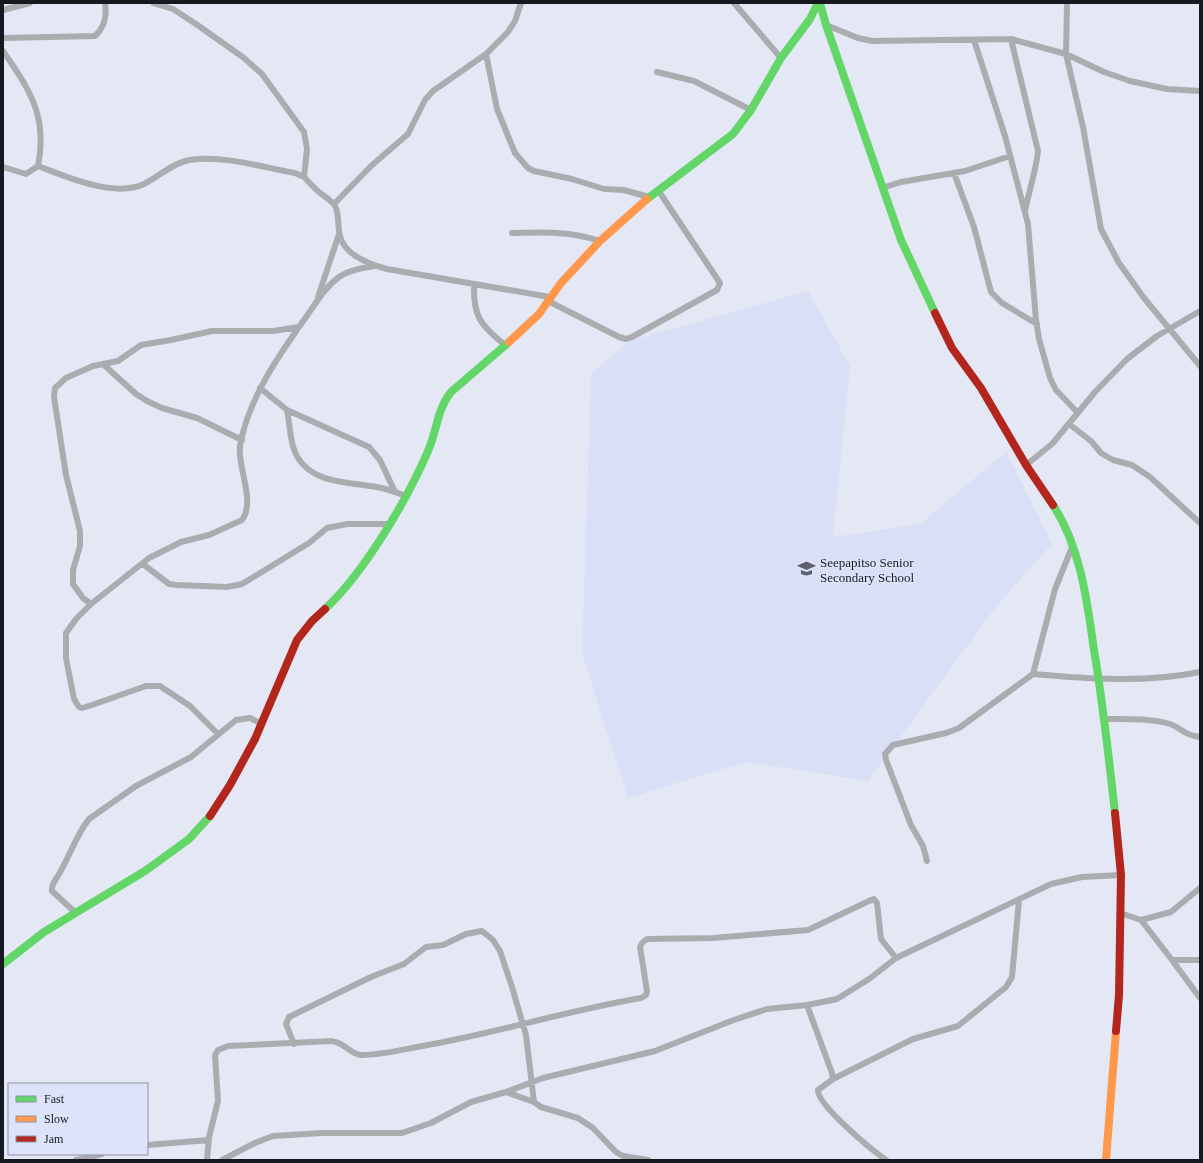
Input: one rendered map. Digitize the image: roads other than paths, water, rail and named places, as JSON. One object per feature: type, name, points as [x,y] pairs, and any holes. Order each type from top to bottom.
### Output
[{"type":"street","points":[[3,10],[30,3]]},
{"type":"street","points":[[3,38],[95,36],[106,20],[106,3]]},
{"type":"street","points":[[153,3],[173,9],[244,58],[262,74],[304,132],[307,149],[304,176]]},
{"type":"street","points":[[334,204],[371,166],[408,134],[433,90],[486,54],[508,32],[515,21],[521,3]]},
{"type":"street","points":[[734,3],[781,58]]},
{"type":"street","points":[[3,964],[44,932],[145,871],[197,832],[230,785],[262,724],[297,640],[312,621],[337,598],[368,557],[390,524],[429,450],[443,402],[451,392],[530,324],[561,283],[600,241],[649,197],[733,134],[751,110],[781,58],[810,19],[819,3]]},
{"type":"street","points":[[819,3],[901,240],[952,348],[981,388],[1026,465],[1056,510],[1073,545],[1086,588],[1100,677],[1121,876],[1119,995],[1106,1160]]},
{"type":"street","points":[[1067,3],[1066,54],[1083,127],[1101,229],[1119,262],[1169,330],[1200,366]]},
{"type":"street","points":[[826,25],[864,40],[1011,40],[1066,54],[1104,72],[1130,81],[1167,89],[1200,91]]},
{"type":"street","points":[[974,40],[992,92],[1025,213],[1032,261],[1037,324],[1050,378],[1063,400],[1078,414]]},
{"type":"street","points":[[1011,40],[1038,151],[1025,213]]},
{"type":"street","points":[[3,51],[27,85],[33,98],[41,125],[42,138],[38,166],[26,174],[3,167]]},
{"type":"street","points":[[486,54],[497,110],[515,153],[528,168],[534,171],[572,179],[604,189],[624,190],[649,197]]},
{"type":"street","points":[[657,72],[694,81],[751,110]]},
{"type":"street","points":[[882,188],[901,182],[954,173],[1010,156]]},
{"type":"street","points":[[38,166],[87,184],[115,188],[139,186],[188,160],[231,161],[304,176],[317,191],[334,204],[338,219],[339,234],[316,303]]},
{"type":"street","points":[[954,173],[974,227],[991,292],[1002,303],[1037,324]]},
{"type":"street","points":[[339,234],[353,254],[374,266],[549,299],[619,337],[626,338],[657,325],[717,290],[720,283],[658,190]]},
{"type":"street","points":[[512,233],[556,232],[584,236],[600,241]]},
{"type":"street","points":[[218,734],[190,706],[160,686],[146,686],[92,705],[82,708],[79,707],[74,699],[66,658],[66,633],[76,619],[91,604],[149,558],[181,542],[209,535],[242,520],[246,511],[245,480],[240,452],[242,440],[260,388],[287,343],[330,285],[340,276],[354,270],[374,266]]},
{"type":"street","points":[[474,284],[474,302],[481,321],[490,333],[505,345]]},
{"type":"street","points":[[1026,465],[1052,444],[1111,374],[1127,359],[1157,336],[1200,311]]},
{"type":"street","points":[[91,604],[83,598],[72,584],[73,570],[80,546],[80,530],[66,475],[54,397],[55,388],[66,378],[93,366],[118,361],[141,345],[171,340],[200,332],[273,331],[299,327]]},
{"type":"street","points":[[104,364],[136,394],[147,401],[162,408],[202,420],[242,440]]},
{"type":"street","points":[[260,388],[287,410],[369,447],[380,460],[395,492]]},
{"type":"street","points":[[287,410],[294,446],[298,458],[306,468],[332,481],[395,492],[406,496]]},
{"type":"street","points":[[1069,424],[1091,441],[1101,453],[1113,460],[1132,465],[1150,477],[1200,523]]},
{"type":"street","points":[[143,564],[169,584],[236,586],[254,579],[274,563],[309,543],[328,528],[347,524],[390,524]]},
{"type":"street","points":[[927,860],[923,846],[911,825],[884,754],[888,749],[903,742],[946,733],[959,728],[1033,674],[1055,589],[1073,545]]},
{"type":"street","points":[[1033,674],[1062,678],[1154,678],[1200,672]]},
{"type":"street","points":[[76,913],[52,891],[52,888],[83,826],[89,818],[136,786],[191,756],[236,720],[245,718],[257,720],[262,724]]},
{"type":"street","points":[[1105,719],[1130,719],[1170,724],[1189,736],[1200,737]]},
{"type":"street","points":[[222,1160],[255,1143],[273,1136],[322,1133],[390,1134],[414,1130],[471,1102],[506,1092],[544,1078],[655,1051],[730,1021],[768,1009],[807,1005],[836,999],[869,979],[896,958],[1052,884],[1068,879],[1097,876],[1121,876]]},
{"type":"street","points":[[1120,913],[1141,920],[1171,912],[1200,888]]},
{"type":"street","points":[[207,1160],[209,1140],[218,1101],[214,1060],[218,1050],[232,1046],[340,1042],[353,1052],[369,1054],[394,1051],[465,1038],[644,997],[646,995],[647,988],[640,947],[642,942],[647,939],[713,938],[808,930],[874,899],[877,903],[882,942],[896,958]]},
{"type":"street","points":[[886,1160],[846,1126],[820,1099],[818,1090],[833,1079],[913,1040],[958,1026],[1006,987],[1012,977],[1019,900]]},
{"type":"street","points":[[1141,920],[1200,998]]},
{"type":"street","points":[[294,1044],[286,1024],[289,1017],[371,977],[404,964],[426,947],[443,945],[472,932],[482,931],[493,940],[500,951],[528,1045],[530,1083],[534,1102]]},
{"type":"street","points":[[1172,960],[1200,960]]},
{"type":"street","points":[[807,1005],[831,1069],[833,1079]]},
{"type":"street","points":[[506,1092],[534,1102],[541,1107],[571,1115],[585,1122],[620,1155],[648,1160]]},
{"type":"street","points":[[148,1145],[209,1140]]},
{"type":"street","points":[[76,1160],[98,1155]]},
{"type":"place","name":"Seepapitso Senior Secondary School","points":[[807,569]]}]
